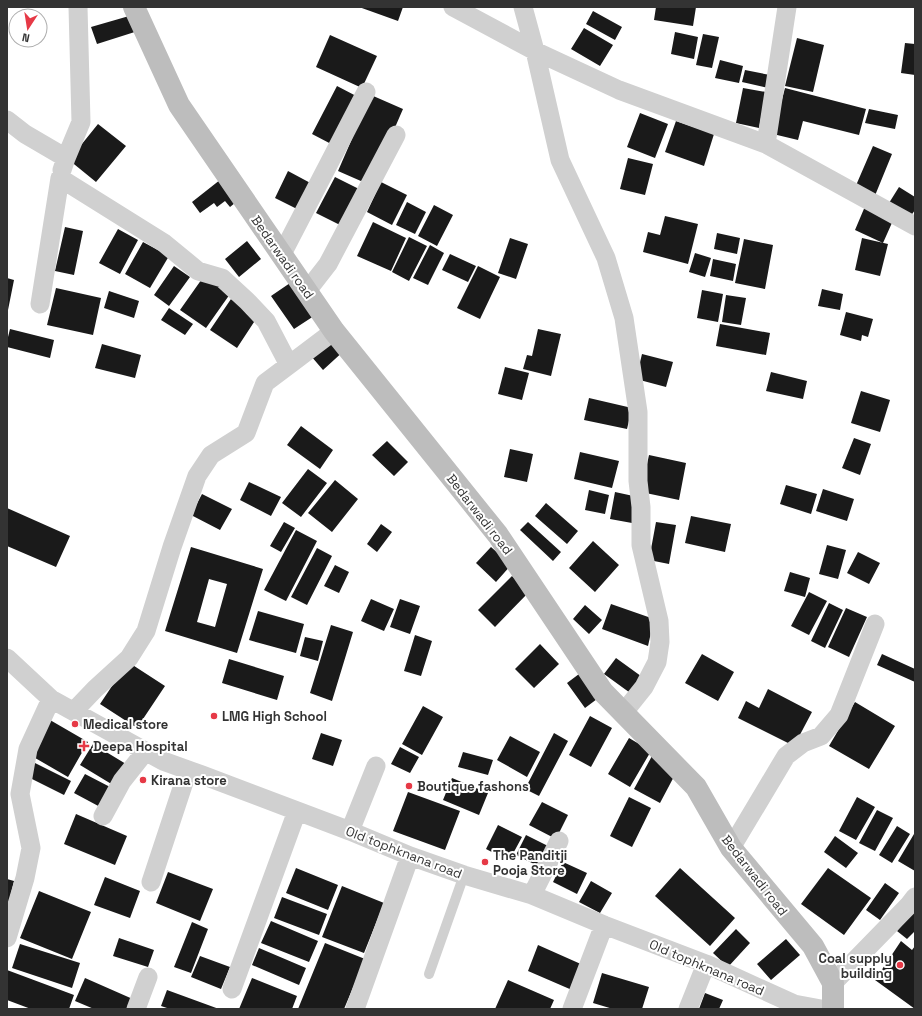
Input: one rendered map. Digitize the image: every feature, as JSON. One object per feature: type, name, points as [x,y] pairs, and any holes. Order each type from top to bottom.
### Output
[{"type":"street","points":[[40,304],[60,178],[66,158],[81,122],[78,7]]},
{"type":"street","name":"Bedarwadi road","points":[[134,7],[179,105],[334,331],[498,534],[603,692],[696,787],[731,848],[813,946],[833,983],[833,1009]]},
{"type":"street","points":[[453,7],[535,51],[619,90],[766,144],[915,226]]},
{"type":"street","points":[[523,7],[535,51],[560,160],[606,258],[624,318],[638,412],[638,480],[641,507],[641,545],[659,621],[660,642],[657,662],[644,687],[624,712]]},
{"type":"street","points":[[766,144],[787,7]]},
{"type":"street","points":[[282,254],[366,92]]},
{"type":"street","points":[[7,120],[25,134],[66,158]]},
{"type":"street","points":[[307,291],[328,264],[396,135]]},
{"type":"street","points":[[60,178],[164,243],[198,271],[222,278],[266,321],[289,364]]},
{"type":"street","points":[[74,711],[95,689],[129,658],[146,631],[172,547],[197,476],[211,455],[246,432],[265,383],[334,331]]},
{"type":"street","points":[[731,848],[786,756],[802,743],[821,736],[839,715],[875,624]]},
{"type":"street","name":"Old tophknana road","points":[[7,658],[51,699],[162,762],[188,770],[350,831],[410,856],[464,875],[532,895],[604,925],[706,964],[793,1006],[821,1009]]},
{"type":"street","points":[[7,938],[25,878],[31,848],[20,794],[26,757],[28,749],[51,699]]},
{"type":"street","points":[[103,816],[122,780],[145,752]]},
{"type":"street","points":[[350,831],[376,766]]},
{"type":"street","points":[[151,882],[188,770]]},
{"type":"street","points":[[232,989],[297,811]]},
{"type":"street","points":[[532,895],[559,841]]},
{"type":"street","points":[[355,1009],[410,856]]},
{"type":"street","points":[[833,983],[915,897]]},
{"type":"street","points":[[572,1009],[604,925]]},
{"type":"street","points":[[688,1009],[706,964]]},
{"type":"street","points":[[136,1009],[148,977]]},
{"type":"lane","points":[[429,974],[464,875]]},
{"type":"building","points":[[359,7],[403,7],[398,21]]},
{"type":"building","points":[[656,7],[696,7],[693,26],[654,20]]},
{"type":"building","points":[[593,11],[622,27],[615,40],[586,24]]},
{"type":"building","points":[[136,14],[141,30],[97,44],[91,27]]},
{"type":"building","points":[[584,28],[613,45],[600,66],[571,49]]},
{"type":"building","points":[[675,32],[698,37],[694,59],[671,54]]},
{"type":"building","points":[[703,34],[719,37],[712,68],[696,65]]},
{"type":"building","points":[[330,35],[377,56],[362,88],[316,67]]},
{"type":"building","points":[[797,38],[824,45],[813,92],[785,86]]},
{"type":"building","points":[[905,43],[915,44],[915,75],[901,73]]},
{"type":"building","points":[[720,60],[743,66],[739,83],[715,78]]},
{"type":"building","points":[[745,70],[770,75],[768,88],[742,82]]},
{"type":"building","points":[[337,86],[360,98],[335,146],[312,134]]},
{"type":"building","points":[[743,88],[766,92],[759,128],[736,123]]},
{"type":"building","points":[[785,88],[866,109],[859,135],[803,121],[798,140],[773,134]]},
{"type":"building","points":[[371,95],[403,109],[370,185],[338,171]]},
{"type":"building","points":[[869,109],[898,115],[895,129],[865,123]]},
{"type":"building","points":[[640,113],[668,124],[655,158],[627,147]]},
{"type":"building","points":[[676,121],[714,134],[704,166],[665,152]]},
{"type":"building","points":[[98,124],[126,146],[96,182],[69,160]]},
{"type":"building","points":[[873,146],[892,154],[874,198],[854,190]]},
{"type":"building","points":[[628,158],[653,164],[645,195],[620,189]]},
{"type":"building","points":[[288,171],[316,186],[303,212],[275,198]]},
{"type":"building","points":[[225,176],[241,198],[230,207],[225,201],[217,207],[214,203],[200,213],[192,202]]},
{"type":"building","points":[[335,177],[365,192],[346,228],[316,213]]},
{"type":"building","points":[[381,182],[407,195],[392,225],[367,212]]},
{"type":"building","points":[[899,187],[915,197],[915,210],[910,217],[889,203]]},
{"type":"building","points":[[407,202],[426,212],[415,234],[396,225]]},
{"type":"building","points":[[866,204],[895,216],[883,243],[855,230]]},
{"type":"building","points":[[434,205],[453,215],[437,246],[418,236]]},
{"type":"building","points":[[665,216],[698,224],[688,264],[643,252],[648,232],[660,235]]},
{"type":"building","points":[[373,222],[406,238],[391,271],[357,256]]},
{"type":"building","points":[[65,227],[83,231],[74,275],[55,271]]},
{"type":"building","points":[[118,229],[138,240],[120,274],[99,263]]},
{"type":"building","points":[[717,233],[740,238],[737,254],[714,249]]},
{"type":"building","points":[[409,237],[427,246],[409,281],[392,272]]},
{"type":"building","points":[[510,238],[528,244],[516,279],[498,273]]},
{"type":"building","points":[[862,238],[888,244],[880,276],[855,270]]},
{"type":"building","points":[[744,239],[773,245],[765,289],[735,283]]},
{"type":"building","points":[[247,241],[261,259],[239,277],[225,259]]},
{"type":"building","points":[[143,242],[169,256],[150,288],[125,274]]},
{"type":"building","points":[[430,245],[444,253],[428,285],[413,278]]},
{"type":"building","points":[[695,253],[711,258],[705,277],[689,272]]},
{"type":"building","points":[[450,254],[476,266],[468,282],[442,270]]},
{"type":"building","points":[[713,259],[736,264],[733,281],[710,276]]},
{"type":"building","points":[[174,266],[190,277],[169,306],[154,295]]},
{"type":"building","points":[[478,266],[500,277],[480,319],[457,308]]},
{"type":"building","points":[[204,276],[230,294],[206,328],[180,310]]},
{"type":"building","points":[[7,278],[14,280],[8,310],[7,310]]},
{"type":"building","points":[[293,281],[317,314],[294,329],[271,296]]},
{"type":"building","points":[[56,288],[101,298],[93,335],[47,325]]},
{"type":"building","points":[[822,289],[843,294],[840,310],[818,306]]},
{"type":"building","points":[[702,290],[723,294],[718,322],[697,318]]},
{"type":"building","points":[[109,291],[139,301],[134,318],[104,308]]},
{"type":"building","points":[[726,295],[746,298],[741,325],[722,322]]},
{"type":"building","points":[[231,299],[258,316],[237,348],[210,330]]},
{"type":"building","points":[[169,308],[193,324],[185,335],[161,320]]},
{"type":"building","points":[[846,312],[873,319],[868,337],[862,335],[861,341],[840,335]]},
{"type":"building","points":[[720,324],[770,333],[766,355],[716,346]]},
{"type":"building","points":[[10,329],[54,340],[50,358],[7,347]]},
{"type":"building","points":[[538,329],[561,334],[551,376],[523,369],[527,355],[532,356]]},
{"type":"building","points":[[334,336],[346,349],[323,370],[311,356]]},
{"type":"building","points":[[102,344],[141,355],[135,378],[95,368]]},
{"type":"building","points":[[642,354],[673,362],[666,387],[636,379]]},
{"type":"building","points":[[505,367],[529,373],[522,400],[498,394]]},
{"type":"building","points":[[771,372],[807,381],[803,399],[766,391]]},
{"type":"building","points":[[861,391],[890,400],[880,432],[851,423]]},
{"type":"building","points":[[589,398],[632,408],[627,429],[584,420]]},
{"type":"building","points":[[301,426],[333,450],[320,469],[287,445]]},
{"type":"building","points":[[854,438],[871,444],[860,475],[842,468]]},
{"type":"building","points":[[387,441],[408,462],[394,476],[372,455]]},
{"type":"building","points":[[510,449],[533,454],[527,482],[504,477]]},
{"type":"building","points":[[580,452],[619,461],[612,488],[574,479]]},
{"type":"building","points":[[649,455],[686,463],[679,500],[641,492]]},
{"type":"building","points":[[308,469],[327,483],[301,517],[282,503]]},
{"type":"building","points":[[335,480],[358,499],[332,532],[308,513]]},
{"type":"building","points":[[249,482],[281,497],[271,516],[240,500]]},
{"type":"building","points":[[786,485],[817,494],[811,514],[780,504]]},
{"type":"building","points":[[823,489],[854,499],[847,521],[816,511]]},
{"type":"building","points":[[589,490],[609,495],[605,514],[585,510]]},
{"type":"building","points":[[615,492],[638,497],[632,523],[610,519]]},
{"type":"building","points":[[202,494],[232,509],[220,530],[191,515]]},
{"type":"building","points":[[546,503],[578,531],[567,544],[535,516]]},
{"type":"building","points":[[7,508],[70,536],[56,567],[7,546]]},
{"type":"building","points":[[691,516],[731,524],[725,552],[685,543]]},
{"type":"building","points":[[284,522],[295,528],[281,552],[270,546]]},
{"type":"building","points":[[528,522],[561,552],[553,561],[520,530]]},
{"type":"building","points":[[656,522],[676,525],[669,564],[649,560]]},
{"type":"building","points":[[381,524],[392,532],[377,552],[367,544]]},
{"type":"building","points":[[296,530],[317,541],[286,601],[264,590]]},
{"type":"building","points":[[593,541],[619,565],[595,592],[569,568]]},
{"type":"building","points":[[827,545],[846,550],[838,579],[819,574]]},
{"type":"building","points":[[191,547],[263,569],[237,653],[165,631]],"holes":[[[209,579],[227,584],[215,627],[197,622]]]},
{"type":"building","points":[[491,547],[511,565],[496,582],[476,563]]},
{"type":"building","points":[[317,548],[332,556],[307,605],[291,597]]},
{"type":"building","points":[[858,552],[880,563],[869,584],[847,573]]},
{"type":"building","points":[[335,565],[349,572],[339,593],[324,586]]},
{"type":"building","points":[[790,572],[810,578],[805,597],[784,591]]},
{"type":"building","points":[[512,576],[529,592],[495,627],[478,610]]},
{"type":"building","points":[[809,592],[827,601],[809,635],[791,626]]},
{"type":"building","points":[[371,599],[394,609],[384,631],[361,621]]},
{"type":"building","points":[[400,599],[420,606],[410,634],[390,627]]},
{"type":"building","points":[[829,603],[843,610],[825,648],[811,641]]},
{"type":"building","points":[[611,604],[654,619],[648,646],[602,629]]},
{"type":"building","points":[[585,605],[602,620],[589,634],[573,619]]},
{"type":"building","points":[[846,608],[867,617],[849,657],[828,647]]},
{"type":"building","points":[[258,611],[304,624],[296,653],[249,640]]},
{"type":"building","points":[[331,625],[353,632],[332,701],[310,693]]},
{"type":"building","points":[[415,635],[432,641],[421,676],[404,671]]},
{"type":"building","points":[[305,637],[323,641],[318,661],[300,656]]},
{"type":"building","points":[[540,644],[559,664],[534,688],[515,669]]},
{"type":"building","points":[[702,654],[734,672],[718,701],[685,683]]},
{"type":"building","points":[[882,654],[915,669],[915,682],[877,665]]},
{"type":"building","points":[[616,658],[645,679],[633,695],[604,674]]},
{"type":"building","points":[[229,659],[284,676],[277,700],[222,683]]},
{"type":"building","points":[[128,662],[165,686],[137,728],[100,704]]},
{"type":"building","points":[[583,671],[601,696],[585,708],[567,683]]},
{"type":"building","points":[[768,689],[812,712],[794,746],[738,718],[746,701],[759,708]]},
{"type":"building","points":[[855,702],[895,726],[869,769],[829,746]]},
{"type":"building","points":[[423,706],[443,717],[422,755],[402,744]]},
{"type":"building","points":[[590,716],[612,728],[591,767],[569,755]]},
{"type":"building","points":[[50,720],[88,742],[68,777],[30,755]]},
{"type":"building","points":[[321,733],[342,740],[333,766],[312,759]]},
{"type":"building","points":[[554,733],[568,741],[539,796],[525,789]]},
{"type":"building","points":[[510,736],[540,752],[527,777],[497,760]]},
{"type":"building","points":[[629,738],[651,751],[630,787],[608,774]]},
{"type":"building","points":[[93,744],[126,764],[113,785],[80,765]]},
{"type":"building","points":[[400,747],[419,757],[410,773],[391,764]]},
{"type":"building","points":[[463,752],[493,760],[488,775],[458,767]]},
{"type":"building","points":[[652,756],[678,769],[660,803],[634,789]]},
{"type":"building","points":[[33,762],[71,781],[64,795],[26,776]]},
{"type":"building","points":[[85,774],[112,788],[102,808],[74,793]]},
{"type":"building","points":[[452,778],[488,793],[479,815],[443,800]]},
{"type":"building","points":[[408,792],[460,811],[445,850],[393,831]]},
{"type":"building","points":[[629,797],[651,808],[632,847],[610,836]]},
{"type":"building","points":[[857,797],[875,807],[856,840],[839,831]]},
{"type":"building","points":[[542,802],[568,815],[556,839],[529,825]]},
{"type":"building","points":[[877,810],[893,818],[875,851],[859,843]]},
{"type":"building","points":[[76,814],[127,836],[115,865],[64,844]]},
{"type":"building","points":[[498,825],[522,837],[509,861],[486,849]]},
{"type":"building","points":[[897,826],[910,834],[892,863],[879,855]]},
{"type":"building","points":[[915,834],[915,871],[898,861]]},
{"type":"building","points":[[526,835],[552,848],[542,868],[516,855]]},
{"type":"building","points":[[835,836],[858,853],[846,868],[824,852]]},
{"type":"building","points":[[563,862],[587,873],[577,894],[553,882]]},
{"type":"building","points":[[296,868],[338,885],[328,910],[286,893]]},
{"type":"building","points":[[680,868],[735,918],[710,946],[655,896]]},
{"type":"building","points":[[828,868],[871,898],[844,935],[801,904]]},
{"type":"building","points":[[168,872],[213,889],[200,921],[156,903]]},
{"type":"building","points":[[105,877],[140,891],[130,918],[94,905]]},
{"type":"building","points":[[7,879],[14,881],[7,910]]},
{"type":"building","points":[[591,881],[612,893],[600,913],[579,902]]},
{"type":"building","points":[[885,883],[899,893],[880,920],[866,910]]},
{"type":"building","points":[[342,886],[384,903],[364,953],[322,937]]},
{"type":"building","points":[[39,891],[91,912],[72,959],[20,938]]},
{"type":"building","points":[[282,897],[327,914],[319,935],[274,918]]},
{"type":"building","points":[[915,910],[915,931],[907,939],[897,931]]},
{"type":"building","points":[[271,921],[318,941],[309,962],[261,943]]},
{"type":"building","points":[[192,922],[208,929],[191,973],[174,967]]},
{"type":"building","points":[[736,929],[750,943],[728,967],[713,953]]},
{"type":"building","points":[[119,938],[154,950],[148,967],[113,956]]},
{"type":"building","points":[[786,939],[800,955],[771,980],[757,964]]},
{"type":"building","name":"Coal supply building","points":[[901,941],[912,950],[915,946],[915,1009],[875,980]]},
{"type":"building","points":[[325,943],[365,959],[344,1009],[298,1009]]},
{"type":"building","points":[[20,944],[80,963],[72,988],[12,968]]},
{"type":"building","points":[[538,945],[583,965],[572,990],[528,971]]},
{"type":"building","points":[[259,948],[306,968],[299,985],[252,965]]},
{"type":"building","points":[[200,956],[230,967],[221,989],[191,977]]},
{"type":"building","points":[[7,970],[74,995],[69,1009],[31,1009],[7,1000]]},
{"type":"building","points":[[602,973],[649,987],[642,1009],[613,1009],[593,1003]]},
{"type":"building","points":[[85,978],[135,1000],[131,1009],[94,1009],[75,1001]]},
{"type":"building","points":[[252,978],[297,996],[292,1009],[239,1009]]},
{"type":"building","points":[[508,980],[554,1000],[550,1009],[495,1009]]},
{"type":"building","points":[[167,990],[219,1009],[170,1009],[161,1006]]},
{"type":"building","points":[[705,993],[723,1000],[719,1009],[699,1009]]},
{"type":"place","name":"LMG High School","points":[[214,716]]},
{"type":"place","name":"Medical store","points":[[75,724]]},
{"type":"place","name":"Deepa Hospital","points":[[84,746]]},
{"type":"place","name":"Kirana store","points":[[143,780]]},
{"type":"place","name":"Boutique fashons","points":[[409,786]]},
{"type":"place","name":"The Panditji Pooja Store","points":[[485,862]]},
{"type":"place","name":"Coal supply building","points":[[900,965]]}]
